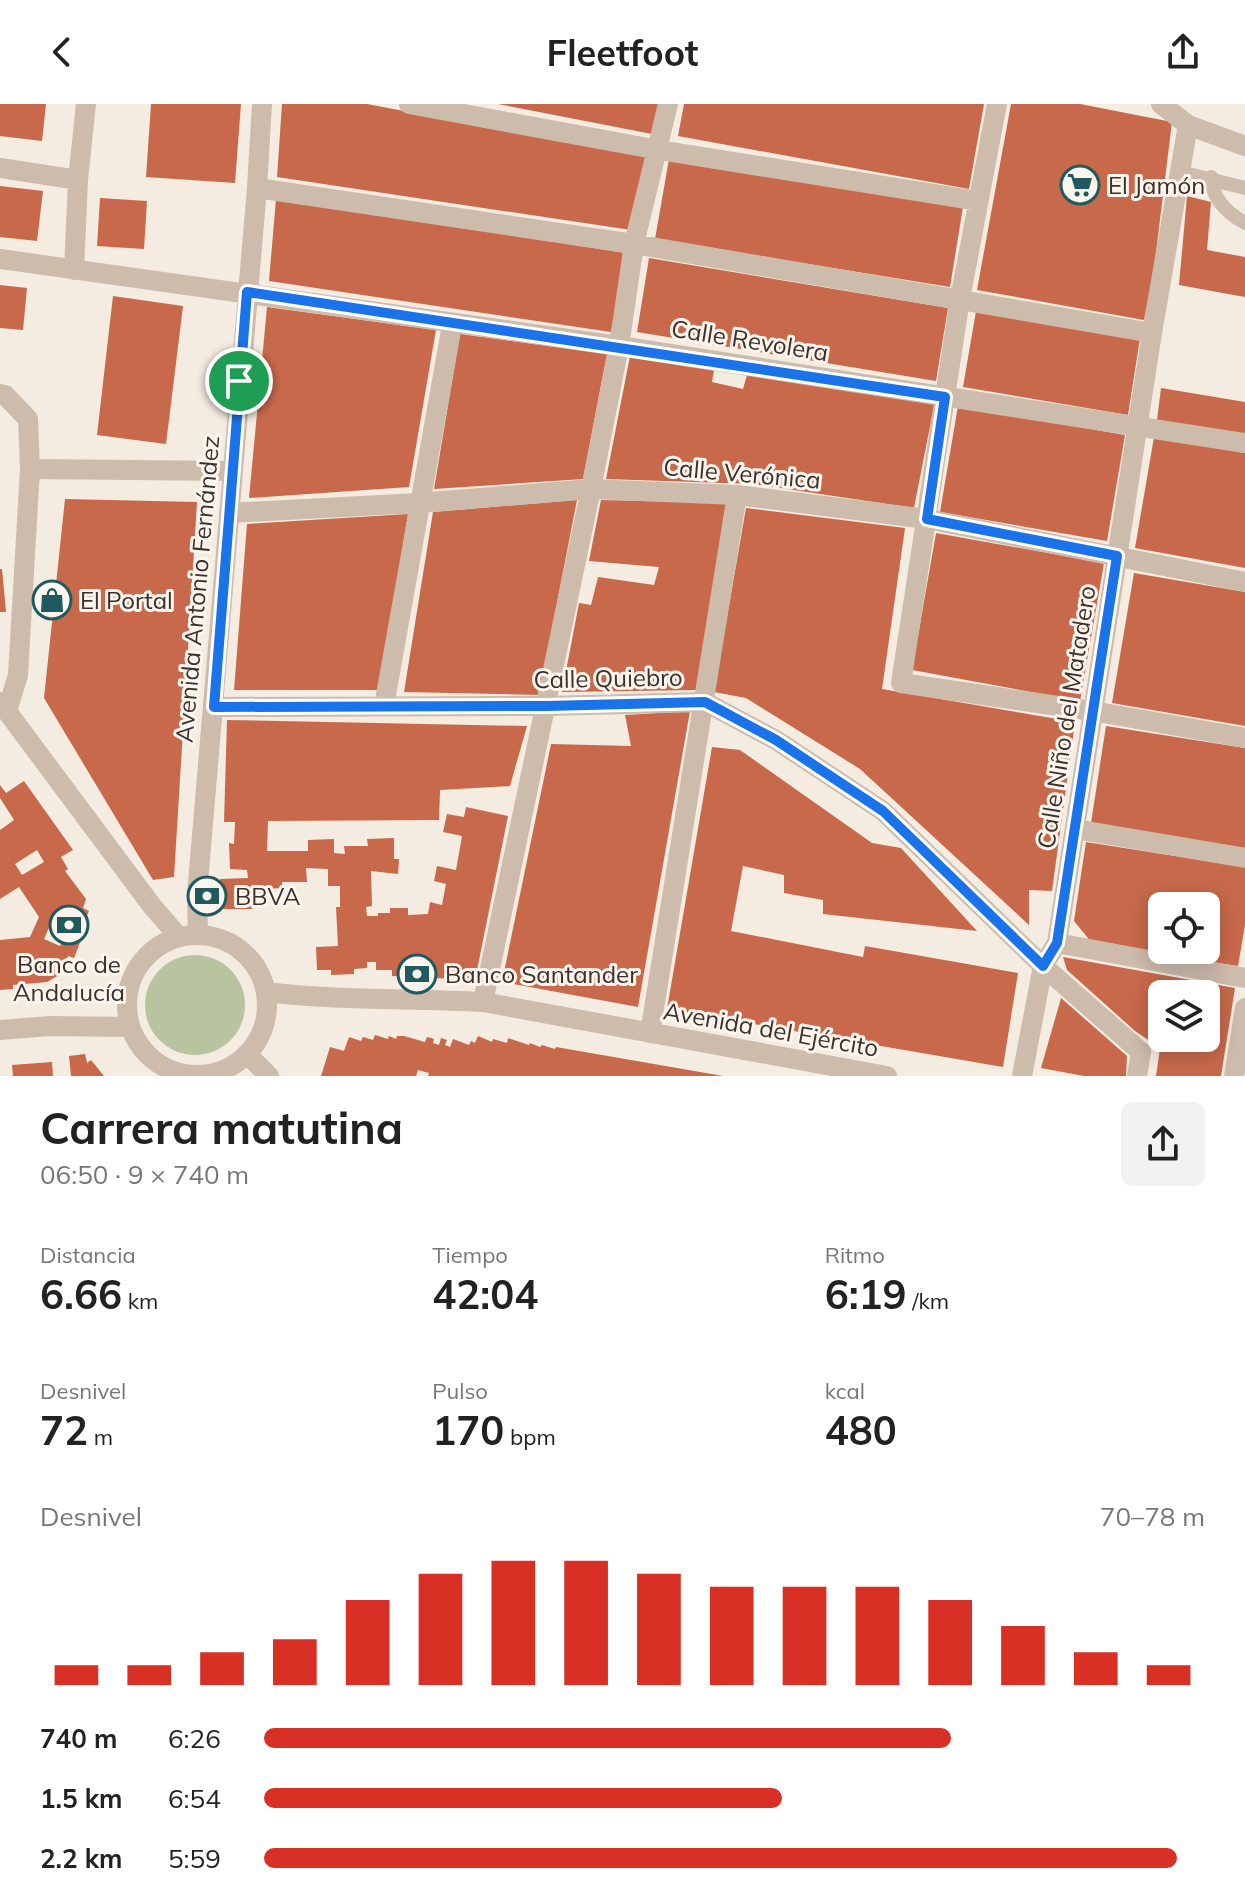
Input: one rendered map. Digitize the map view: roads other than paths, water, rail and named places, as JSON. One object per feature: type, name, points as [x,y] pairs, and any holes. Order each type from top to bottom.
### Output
[{"type":"street","points":[[74,270],[78,180],[86,104]]},
{"type":"street","name":"Avenida Antonio Fernández","points":[[188,936],[197,894],[214,707],[262,104]]},
{"type":"street","points":[[409,104],[659,150],[978,201]]},
{"type":"street","points":[[483,1002],[591,489],[619,346],[634,244],[668,104]]},
{"type":"street","points":[[997,104],[960,299],[901,683],[1092,711],[1245,738]]},
{"type":"street","points":[[1161,104],[1188,125],[1245,146]]},
{"type":"street","name":"Calle Niño del Matadero","points":[[1022,1076],[1043,966],[1057,943],[1152,333],[1188,125]]},
{"type":"street","points":[[0,168],[78,180]]},
{"type":"street","points":[[257,188],[634,244],[1152,333]]},
{"type":"street","name":"Calle Revolera","points":[[0,259],[247,292],[452,325],[619,346],[1245,443]]},
{"type":"street","points":[[384,706],[452,325]]},
{"type":"street","points":[[0,394],[5,395],[28,419],[30,469],[18,675],[4,706],[152,906],[188,936]]},
{"type":"street","points":[[30,469],[232,471]]},
{"type":"street","name":"Calle Verónica","points":[[229,513],[418,503],[591,489],[737,495],[927,519],[1245,582]]},
{"type":"street","points":[[650,1033],[737,495]]},
{"type":"street","name":"Calle Quiebro","points":[[214,707],[705,702],[776,740],[883,811],[1043,966],[1141,1052],[1137,1076]]},
{"type":"street","points":[[1075,829],[1245,858]]},
{"type":"street","points":[[188,936],[217,938],[241,952],[259,974],[266,992],[264,1025],[247,1054],[219,1072],[185,1075],[167,1069],[151,1058],[130,1027],[128,989],[135,971],[146,956],[161,944],[188,936]]},
{"type":"street","points":[[1057,943],[1245,978]]},
{"type":"street","name":"Avenida del Ejército","points":[[266,992],[324,999],[483,1002],[887,1076]]},
{"type":"street","points":[[1234,1076],[1245,1008]]},
{"type":"street","points":[[0,1030],[50,1026],[130,1027]]},
{"type":"street","points":[[247,1054],[269,1076]]},
{"type":"lane","points":[[1180,172],[1211,177],[1245,188]]},
{"type":"lane","points":[[1211,177],[1212,192],[1232,216],[1245,223]]},
{"type":"place","name":"El Jamón","points":[[1080,185]]},
{"type":"place","name":"El Portal","points":[[52,600]]},
{"type":"place","name":"BBVA","points":[[207,896]]},
{"type":"place","name":"Banco de Andalucía","points":[[69,925]]},
{"type":"place","name":"Banco Santander","points":[[417,974]]}]
